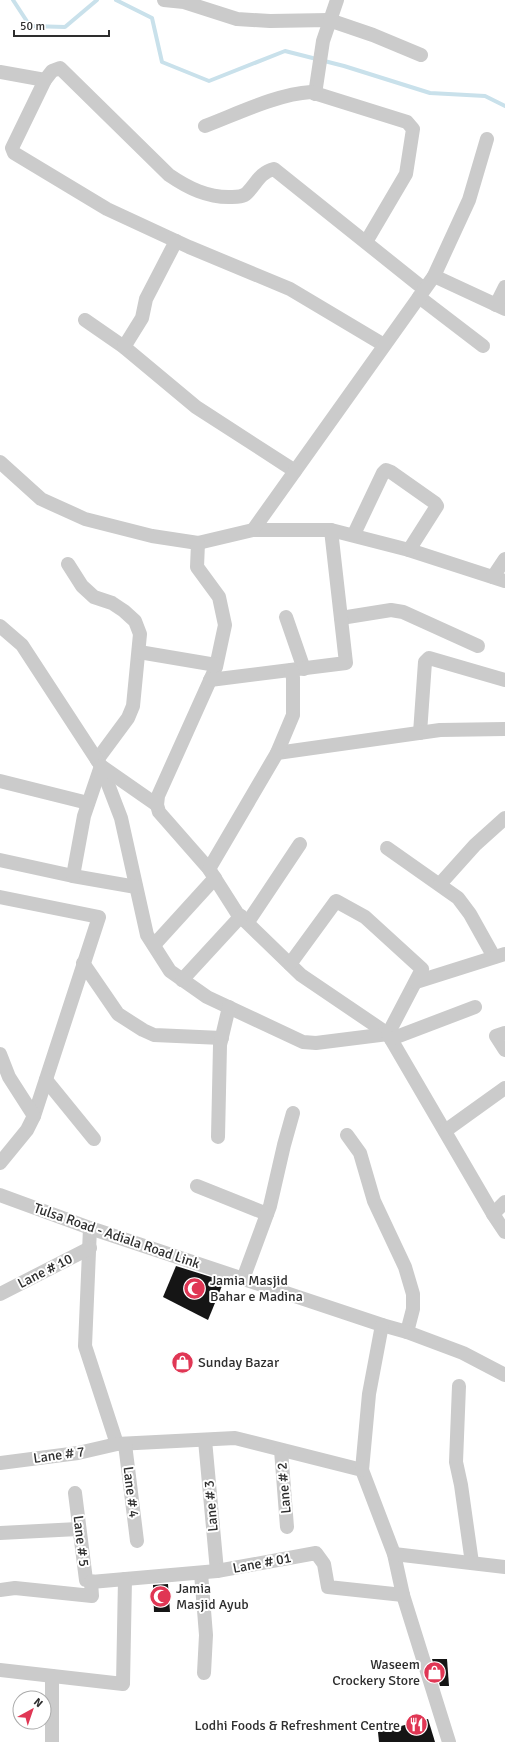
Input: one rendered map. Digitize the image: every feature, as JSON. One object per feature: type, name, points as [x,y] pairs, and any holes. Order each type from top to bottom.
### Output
[{"type":"street","points":[[164,0],[184,2],[237,19],[264,21],[330,20],[373,34],[421,55]]},
{"type":"street","points":[[315,94],[323,41],[337,0]]},
{"type":"street","points":[[384,345],[290,289],[176,241],[107,209],[14,153],[12,148],[45,80],[52,71],[60,68],[168,175],[181,184],[207,195],[239,197],[246,195],[266,171],[274,169],[366,242],[421,293],[483,346]]},
{"type":"street","points":[[0,72],[45,80]]},
{"type":"street","points":[[205,126],[282,97],[298,93],[311,92],[406,122],[413,129],[406,174],[366,242]]},
{"type":"street","points":[[253,530],[434,276],[469,200],[487,139]]},
{"type":"street","points":[[124,347],[142,318],[146,299],[176,241]]},
{"type":"street","points":[[434,276],[501,307],[505,287]]},
{"type":"street","points":[[85,320],[124,347],[196,407],[295,471]]},
{"type":"street","points":[[0,462],[41,500],[85,519],[152,536],[198,543],[253,530],[331,530],[354,534],[409,550],[499,579],[505,559]]},
{"type":"street","points":[[354,534],[383,473],[386,470],[435,503],[437,506],[409,550]]},
{"type":"street","points":[[210,680],[346,663],[331,530]]},
{"type":"street","points":[[198,543],[197,567],[219,597],[225,625],[216,665],[158,796],[157,805],[160,812],[212,873],[244,919],[301,974],[389,1037],[505,1232]]},
{"type":"street","points":[[68,564],[82,586],[94,597],[112,603],[135,621],[140,634],[133,706],[128,718],[99,763],[84,816],[73,876]]},
{"type":"street","points":[[341,618],[391,610],[403,612],[478,646]]},
{"type":"street","points":[[154,946],[212,873],[277,754],[293,715],[293,678],[297,669],[286,617]]},
{"type":"street","points":[[0,626],[22,645],[99,763],[121,818],[147,935],[170,971],[207,997],[303,1042],[316,1043],[389,1037],[475,1007]]},
{"type":"street","points":[[139,652],[216,665]]},
{"type":"street","points":[[420,733],[425,662],[429,658],[505,680]]},
{"type":"street","points":[[277,754],[440,730],[505,729]]},
{"type":"street","points":[[99,763],[157,805]]},
{"type":"street","points":[[0,781],[88,803]]},
{"type":"street","points":[[440,884],[475,845],[505,818]]},
{"type":"street","points":[[182,980],[244,919],[300,844]]},
{"type":"street","points":[[387,848],[458,898],[500,956],[416,982]]},
{"type":"street","points":[[0,860],[73,876],[136,887]]},
{"type":"street","points":[[0,896],[99,917],[34,1116],[27,1130],[0,1164]]},
{"type":"street","points":[[290,964],[336,901],[365,917],[422,969],[389,1037]]},
{"type":"street","points":[[84,963],[118,1014],[143,1030],[154,1035],[222,1038]]},
{"type":"street","points":[[218,1137],[220,1045],[229,1007]]},
{"type":"street","points":[[505,1034],[496,1036],[505,1050]]},
{"type":"street","points":[[0,1054],[9,1077],[34,1116]]},
{"type":"street","points":[[46,1080],[94,1138]]},
{"type":"street","points":[[445,1131],[505,1088]]},
{"type":"street","points":[[243,1279],[267,1214],[293,1113]]},
{"type":"street","points":[[347,1134],[360,1153],[374,1201],[405,1267],[413,1294],[413,1309],[408,1332]]},
{"type":"street","points":[[197,1186],[267,1214]]},
{"type":"street","name":"Tulsa Road - Adiala Road Link","points":[[0,1195],[90,1228],[382,1325],[408,1332],[463,1353],[505,1375]]},
{"type":"street","points":[[493,1214],[505,1202]]},
{"type":"street","name":"Lane # 4","points":[[90,1228],[85,1346],[121,1444],[138,1541]]},
{"type":"street","name":"Lane # 10","points":[[0,1294],[90,1248]]},
{"type":"street","points":[[382,1325],[369,1394],[362,1470],[394,1554],[403,1594],[449,1742]]},
{"type":"street","points":[[459,1386],[456,1462],[461,1485],[472,1563]]},
{"type":"street","name":"Lane # 7","points":[[0,1463],[78,1453],[121,1444],[235,1438],[362,1470]]},
{"type":"street","name":"Lane # 3","points":[[205,1440],[217,1572]]},
{"type":"street","name":"Lane # 2","points":[[281,1450],[288,1527]]},
{"type":"street","name":"Lane # 5","points":[[75,1493],[78,1529],[86,1580],[94,1582]]},
{"type":"street","points":[[0,1533],[78,1529]]},
{"type":"street","name":"Lane # 01","points":[[94,1582],[217,1572],[316,1553],[324,1564],[328,1587],[403,1594]]},
{"type":"street","points":[[394,1554],[505,1567]]},
{"type":"street","points":[[201,1573],[206,1635],[204,1673]]},
{"type":"street","points":[[0,1670],[123,1684],[125,1579]]},
{"type":"street","points":[[0,1590],[15,1588],[92,1596],[91,1582],[94,1582]]},
{"type":"street","points":[[52,1676],[52,1742]]},
{"type":"building","name":"Jamia Masjid Bahar e Madina","points":[[176,1266],[224,1281],[208,1320],[163,1297]]},
{"type":"building","name":"Jamia Masjid Ayub","points":[[168,1584],[170,1612],[154,1612],[153,1585]]},
{"type":"building","points":[[432,1659],[447,1659],[449,1686],[440,1686]]},
{"type":"building","name":"Lodhi Foods & Refreshment Centre","points":[[428,1719],[435,1742],[379,1742],[378,1732]]},
{"type":"waterway","points":[[13,0],[30,26],[65,27],[97,0]]},
{"type":"waterway","points":[[116,0],[152,18],[162,62],[209,81],[285,51],[344,66],[430,93],[485,96],[505,106]]},
{"type":"place","name":"Jamia Masjid Bahar e Madina","points":[[194,1288]]},
{"type":"place","name":"Sunday Bazar","points":[[182,1362]]},
{"type":"place","name":"Jamia Masjid Ayub","points":[[161,1596]]},
{"type":"place","name":"Waseem Crockery Store","points":[[435,1672]]},
{"type":"place","name":"Lodhi Foods & Refreshment Centre","points":[[416,1725]]}]
